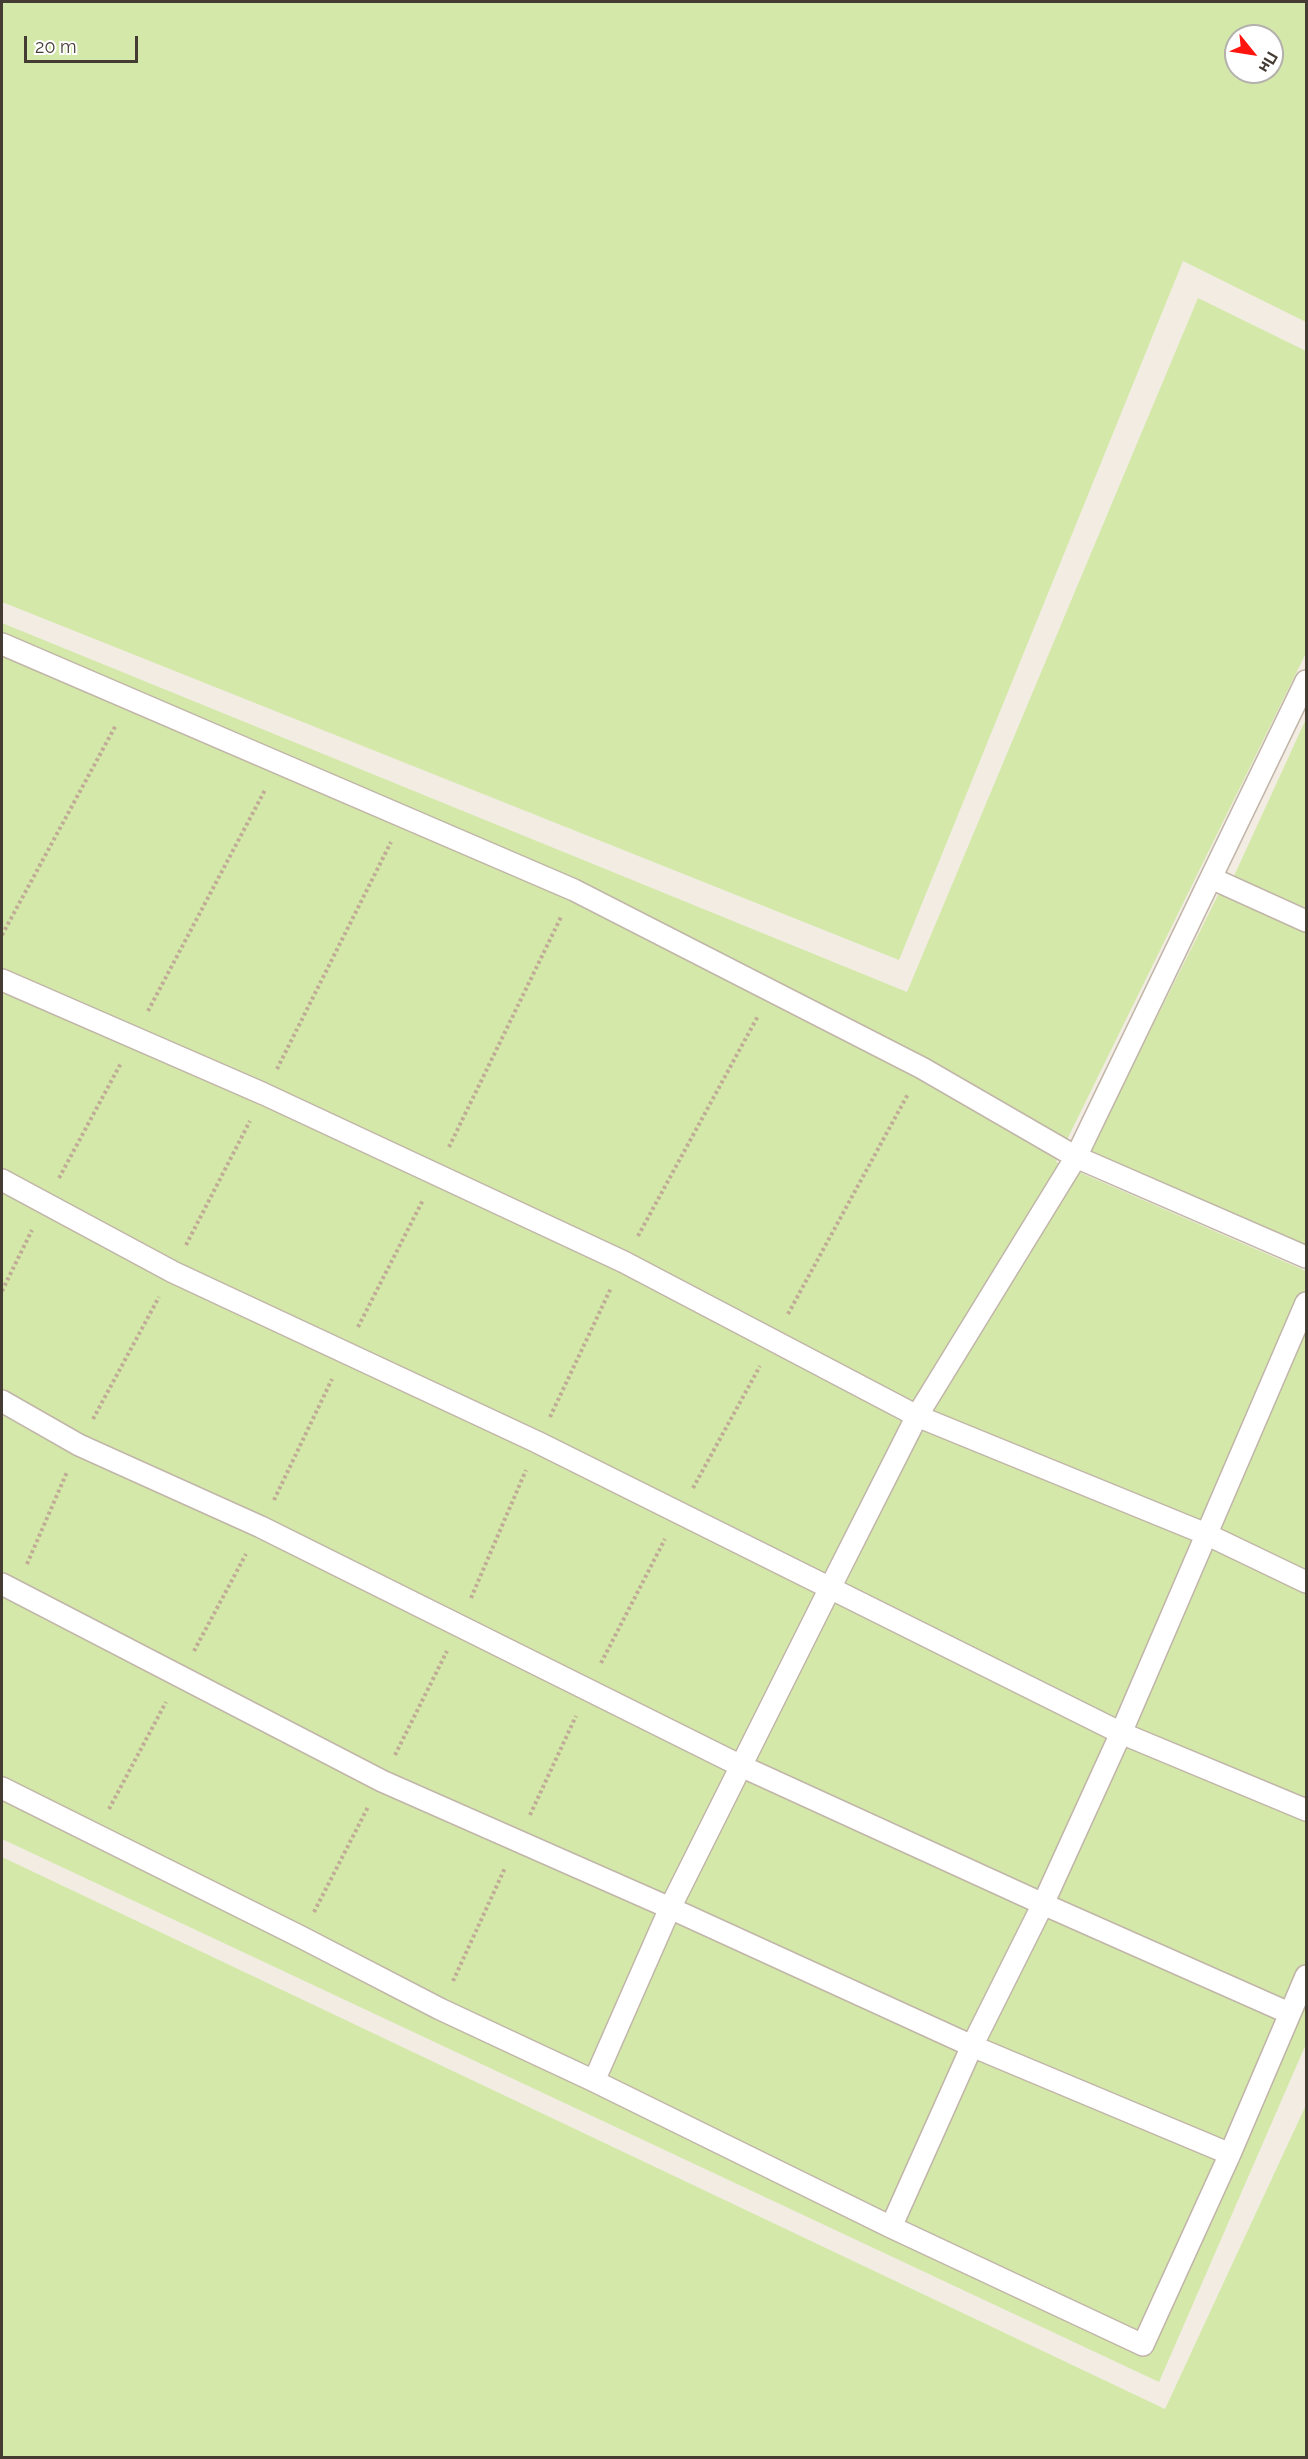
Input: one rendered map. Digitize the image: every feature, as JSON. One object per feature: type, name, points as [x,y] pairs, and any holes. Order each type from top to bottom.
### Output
[{"type":"lane","points":[[2,644],[584,895],[922,1068],[1076,1157],[1306,1257]]},
{"type":"lane","points":[[594,2081],[670,1908],[917,1416],[1076,1157],[1306,681]]},
{"type":"lane","points":[[1211,878],[1306,921]]},
{"type":"lane","points":[[2,980],[264,1094],[624,1262],[917,1416],[1206,1534],[1306,1582]]},
{"type":"lane","points":[[2,1180],[173,1272],[537,1442],[1121,1733],[1306,1810]]},
{"type":"lane","points":[[891,2227],[972,2046],[1043,1904],[1121,1733],[1306,1303]]},
{"type":"lane","points":[[2,1401],[79,1445],[261,1527],[741,1767],[1289,2013]]},
{"type":"lane","points":[[8,1588],[382,1781],[670,1908],[972,2046],[1230,2154]]},
{"type":"lane","points":[[2,1788],[440,2009],[594,2081],[891,2227],[1143,2345],[1230,2154],[1306,1976]]},
{"type":"path","points":[[2,935],[130,699]]},
{"type":"path","points":[[8,1588],[79,1445],[173,1272],[404,817]]},
{"type":"green space","points":[[2,2],[1306,2],[1306,322],[1183,261],[899,960],[2,602]]},
{"type":"green space","points":[[1198,298],[1306,351],[1306,653],[1056,1162],[1306,1271],[1306,2044],[1159,2382],[2,1839],[2,623],[907,992]]},
{"type":"green space","points":[[1306,719],[1306,908],[1234,876]]},
{"type":"green space","points":[[1219,893],[1306,930],[1306,1250],[1090,1151]]},
{"type":"green space","points":[[2,1857],[1165,2409],[1306,2105],[1306,2457],[2,2457]]}]
